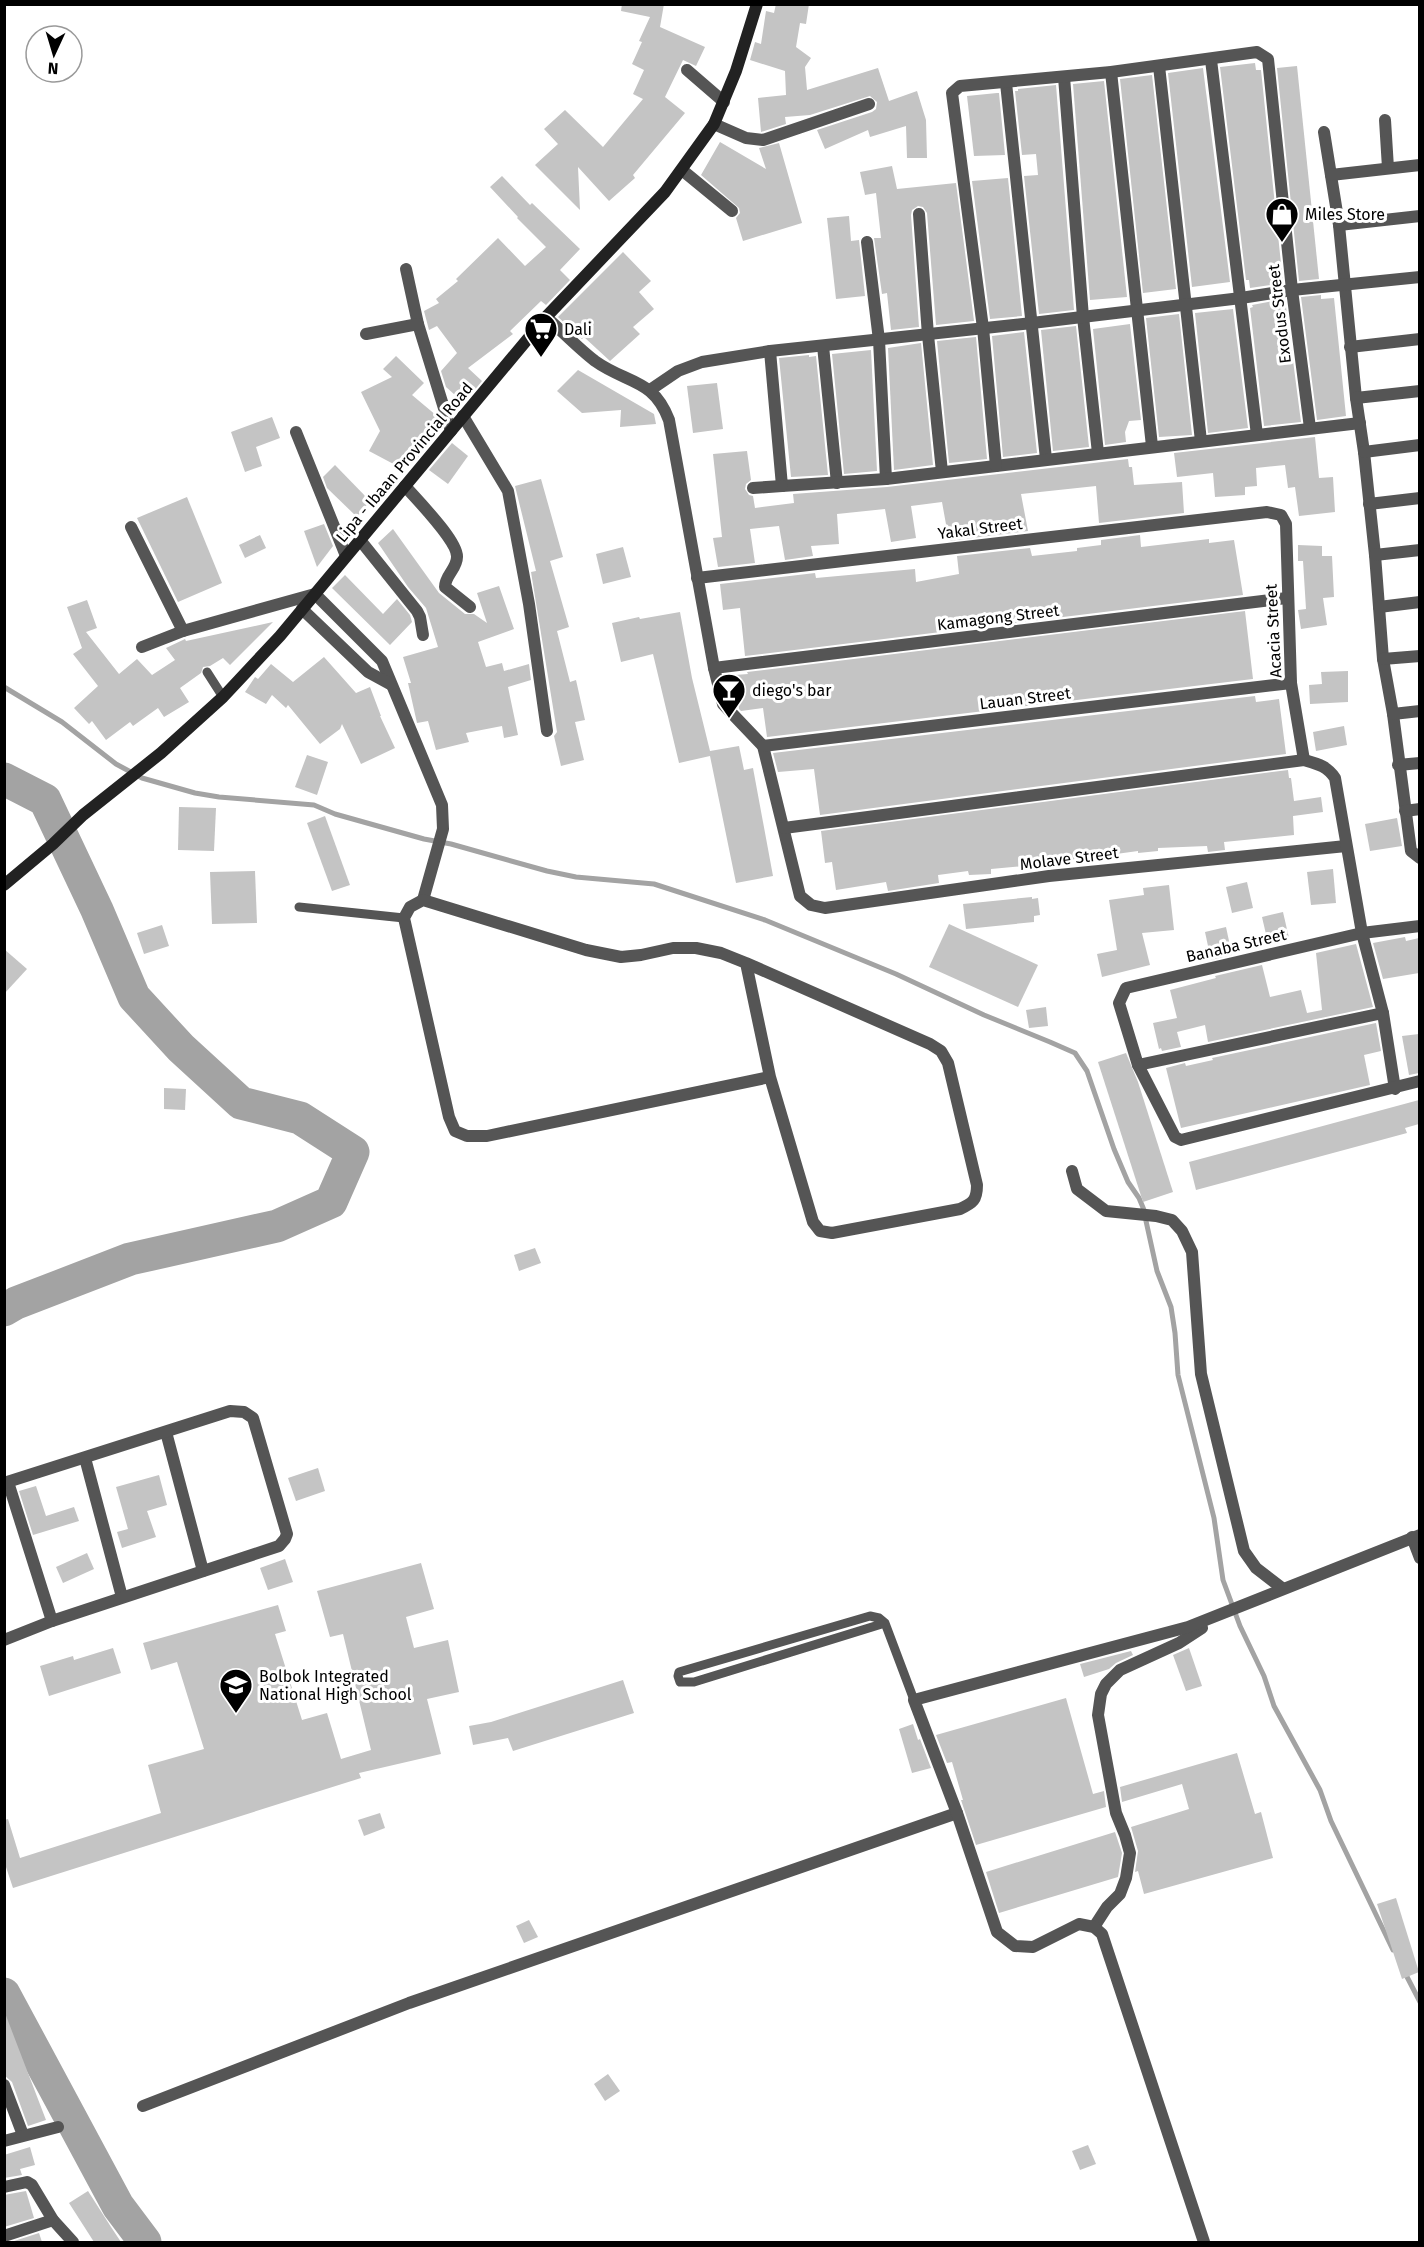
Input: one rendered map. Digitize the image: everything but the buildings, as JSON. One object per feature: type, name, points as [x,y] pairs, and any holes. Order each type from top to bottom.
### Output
[{"type":"main road","name":"Lipa - Ibaan Provincial Road","points":[[4,885],[53,844],[83,815],[153,760],[223,697],[315,594],[546,317],[666,192],[714,124],[724,102],[756,4]]},
{"type":"street","name":"Exodus Street","points":[[1211,60],[1257,52],[1268,59],[1292,290],[1310,428]]},
{"type":"street","points":[[996,466],[983,328],[952,93],[960,86],[1211,60],[1257,435]]},
{"type":"street","points":[[1159,66],[1201,441]]},
{"type":"street","points":[[687,70],[724,102]]},
{"type":"street","points":[[1111,72],[1152,446]]},
{"type":"street","points":[[1064,77],[1083,317],[1098,453]]},
{"type":"street","points":[[1006,83],[1046,459]]},
{"type":"street","points":[[714,124],[746,138],[762,140],[869,104]]},
{"type":"street","points":[[1385,120],[1388,168]]},
{"type":"street","points":[[1324,132],[1340,225],[1350,347],[1375,555],[1383,660],[1411,851],[1419,858]]},
{"type":"street","points":[[1331,175],[1419,165]]},
{"type":"street","points":[[681,170],[732,211]]},
{"type":"street","points":[[919,213],[928,335],[942,472]]},
{"type":"street","points":[[1340,225],[1419,216]]},
{"type":"street","points":[[867,242],[879,340],[886,478]]},
{"type":"street","points":[[406,269],[418,324],[451,431]]},
{"type":"street","points":[[650,390],[678,371],[702,362],[770,351],[928,335],[1187,305],[1292,290],[1419,277]]},
{"type":"street","points":[[546,317],[596,362],[650,390],[663,403],[669,420],[714,668],[723,704],[763,746],[784,828],[1304,760],[1328,768],[1335,778],[1362,933],[1383,1013],[1395,1089]]},
{"type":"street","points":[[366,334],[418,324]]},
{"type":"street","points":[[1350,347],[1419,339]]},
{"type":"street","points":[[823,346],[837,483]]},
{"type":"street","points":[[770,351],[782,486]]},
{"type":"street","points":[[1356,398],[1419,391]]},
{"type":"street","points":[[464,416],[508,491],[529,604],[547,731]]},
{"type":"street","points":[[753,488],[886,478],[1360,423]]},
{"type":"street","points":[[296,432],[346,556]]},
{"type":"street","points":[[1364,452],[1419,445]]},
{"type":"street","points":[[405,486],[446,534],[458,554],[456,565],[445,582],[445,587],[470,607]]},
{"type":"street","points":[[1369,504],[1419,498]]},
{"type":"street","name":"Yakal Street","points":[[697,578],[1267,512]]},
{"type":"street","name":"Acacia Street","points":[[1267,512],[1281,515],[1286,524],[1291,683],[1304,760]]},
{"type":"street","points":[[131,527],[183,631]]},
{"type":"street","points":[[360,540],[417,611],[423,635]]},
{"type":"street","points":[[1375,555],[1419,550]]},
{"type":"street","points":[[142,647],[183,631],[315,594],[382,661],[442,805],[442,833],[423,900]]},
{"type":"street","name":"Kamagong Street","points":[[714,668],[1287,598]]},
{"type":"street","points":[[1379,607],[1419,602]]},
{"type":"street","points":[[302,609],[368,672],[390,684]]},
{"type":"street","points":[[1383,660],[1419,656]]},
{"type":"street","name":"Lauan Street","points":[[763,746],[1291,683]]},
{"type":"street","points":[[1392,714],[1419,711]]},
{"type":"street","points":[[1398,765],[1419,763]]},
{"type":"street","points":[[1405,811],[1419,809]]},
{"type":"street","name":"Molave Street","points":[[784,828],[800,896],[811,905],[825,908],[1049,876],[1346,846]]},
{"type":"street","points":[[746,963],[770,1077],[813,1222],[820,1232],[832,1233],[960,1209],[972,1203],[977,1196],[977,1185],[948,1063],[941,1051],[746,963],[721,953],[696,948],[673,948],[641,956],[621,957],[586,950],[423,900],[410,907],[404,918],[449,1117],[455,1131],[467,1137],[487,1136],[770,1077]]},
{"type":"street","name":"Banaba Street","points":[[1138,1065],[1119,1003],[1121,994],[1126,988],[1362,933],[1419,926]]},
{"type":"street","points":[[1383,1013],[1138,1065],[1175,1137],[1181,1140],[1395,1089],[1419,1081]]},
{"type":"street","points":[[1072,1171],[1077,1189],[1106,1211],[1156,1216],[1172,1220],[1182,1231],[1192,1252],[1201,1374],[1244,1551],[1256,1568],[1282,1588]]},
{"type":"street","points":[[4,1640],[122,1597],[279,1546],[287,1534],[253,1418],[244,1412],[230,1411],[6,1483],[52,1621]]},
{"type":"street","points":[[166,1432],[203,1571]]},
{"type":"street","points":[[85,1458],[122,1597]]},
{"type":"street","points":[[1204,2242],[1102,1935],[1094,1927],[1079,1924],[1033,1947],[1015,1946],[997,1932],[957,1813],[914,1700],[1188,1626],[1416,1536],[1419,1558]]},
{"type":"street","points":[[1094,1927],[1107,1907],[1120,1894],[1126,1878],[1130,1853],[1116,1813],[1098,1715],[1101,1694],[1106,1684],[1120,1670],[1179,1643],[1192,1633],[1250,1601]]},
{"type":"street","points":[[143,2106],[409,2002],[957,1813]]},
{"type":"street","points":[[5,2086],[23,2135]]},
{"type":"street","points":[[4,2141],[58,2127]]},
{"type":"street","points":[[4,2187],[27,2182],[33,2185],[52,2220],[73,2242]]},
{"type":"street","points":[[4,2236],[52,2220]]},
{"type":"lane","points":[[207,672],[223,697]]},
{"type":"lane","points":[[299,907],[404,918]]},
{"type":"lane","points":[[885,1623],[694,1682],[680,1682],[678,1676],[679,1672],[870,1616],[879,1618],[885,1623],[914,1700]]},
{"type":"lane","points":[[769,1646],[774,1657]]},
{"type":"waterway","points":[[4,687],[62,722],[116,764],[142,778],[195,793],[219,797],[314,805],[335,814],[547,871],[576,877],[654,884],[765,920],[896,974],[984,1015],[1075,1053],[1087,1071],[1114,1149],[1128,1182],[1144,1210]]},
{"type":"waterway","points":[[4,779],[45,800],[97,910],[134,997],[181,1048],[241,1103],[300,1118],[353,1152],[331,1202],[277,1226],[130,1259],[16,1303],[4,1310]]},
{"type":"waterway","points":[[1146,1221],[1157,1271],[1171,1307],[1178,1375],[1214,1518],[1223,1580],[1240,1626],[1264,1676],[1274,1706],[1320,1790],[1331,1821],[1393,1950]]},
{"type":"waterway","points":[[1404,1971],[1420,2002]]},
{"type":"waterway","points":[[4,1994],[118,2206],[145,2242]]},
{"type":"place","name":"Miles Store","points":[[1282,243]]},
{"type":"place","name":"Dali","points":[[541,358]]},
{"type":"place","name":"diego's bar","points":[[729,719]]},
{"type":"place","name":"Bolbok Integrated National High School","points":[[236,1714]]}]
